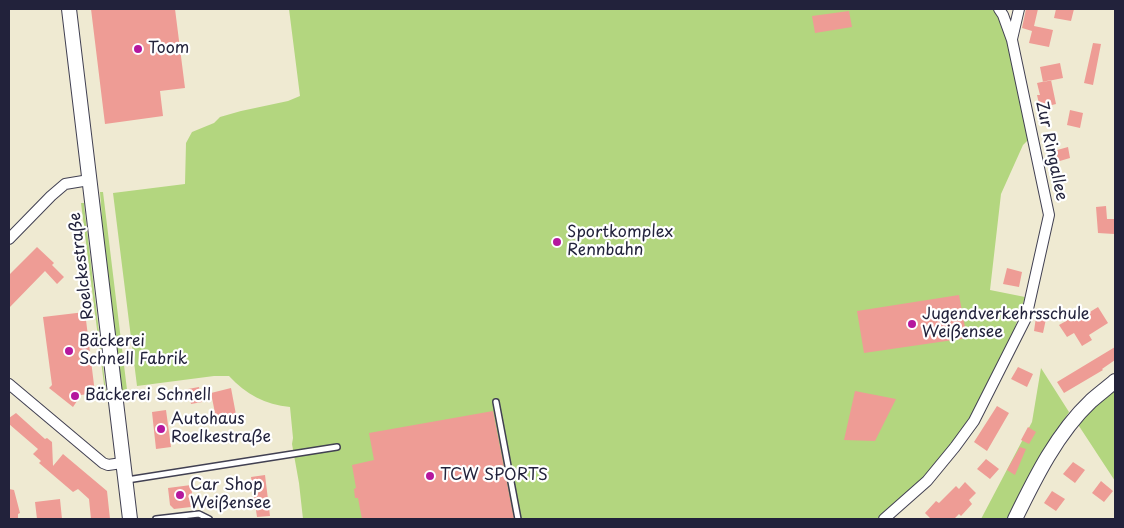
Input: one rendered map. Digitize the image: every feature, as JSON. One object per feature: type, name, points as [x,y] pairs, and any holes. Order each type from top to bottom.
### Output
[{"type":"main road","name":"Roelckestraße","points":[[69,9],[130,519]]},
{"type":"main road","points":[[1015,519],[1034,480],[1062,435],[1091,402],[1115,381]]},
{"type":"street","name":"Zur Ringallee","points":[[884,519],[927,481],[955,447],[974,420],[1026,318],[1049,215],[1012,40],[999,9]]},
{"type":"street","name":"Zur Ringallee","points":[[1012,40],[1019,9]]},
{"type":"street","points":[[9,239],[65,184],[89,180]]},
{"type":"street","points":[[9,384],[103,464],[122,463]]},
{"type":"lane","points":[[496,402],[518,519]]},
{"type":"lane","points":[[125,481],[337,447]]},
{"type":"lane","points":[[156,519],[200,514],[209,519]]},
{"type":"green space","name":"Sportkomplex Rennbahn","points":[[289,9],[994,9],[1001,22],[1012,54],[1029,139],[1023,145],[1001,194],[990,290],[1025,297],[1007,349],[986,392],[970,419],[942,456],[912,490],[881,519],[303,519],[292,444],[290,407],[272,404],[256,398],[229,376],[214,376],[137,386],[113,193],[185,184],[186,143],[192,132],[214,123],[220,117],[288,101],[300,96]]},
{"type":"green space","points":[[100,192],[103,192],[128,398],[121,397],[102,237]]},
{"type":"green space","points":[[81,203],[84,203],[107,400],[106,400]]},
{"type":"green space","points":[[1041,368],[1069,412],[1051,440],[1010,519],[981,519],[1032,422]]},
{"type":"green space","points":[[1115,387],[1115,481],[1077,423]]},
{"type":"building","name":"Toom","points":[[91,9],[175,9],[185,88],[160,91],[163,116],[105,124]]},
{"type":"building","points":[[1026,9],[1038,9],[1034,26],[1053,30],[1049,47],[1029,43],[1032,31],[1022,28]]},
{"type":"building","points":[[1056,9],[1074,9],[1071,21],[1054,18]]},
{"type":"building","points":[[849,11],[852,27],[815,33],[812,16]]},
{"type":"building","points":[[1093,43],[1101,44],[1093,85],[1084,83]]},
{"type":"building","points":[[1060,63],[1063,78],[1043,82],[1040,67]]},
{"type":"building","points":[[1051,80],[1056,104],[1040,108],[1037,95],[1040,95],[1037,83]]},
{"type":"building","points":[[1070,110],[1083,113],[1080,128],[1067,125]]},
{"type":"building","points":[[1068,147],[1070,158],[1053,163],[1050,152]]},
{"type":"building","points":[[1106,206],[1107,219],[1114,219],[1114,234],[1098,233],[1096,207]]},
{"type":"building","points":[[37,247],[54,263],[52,265],[64,277],[57,284],[45,271],[9,308],[9,275]]},
{"type":"building","points":[[1007,268],[1022,272],[1019,287],[1003,284]]},
{"type":"building","name":"Jugendverkehrsschule Weißensee","points":[[959,295],[967,338],[864,353],[857,311]]},
{"type":"building","points":[[1098,307],[1108,323],[1089,335],[1092,340],[1082,346],[1074,333],[1067,337],[1059,325],[1073,317],[1075,321]]},
{"type":"building","name":"Bäckerei Schnell Fabrik","points":[[85,312],[95,393],[81,395],[73,407],[49,388],[52,385],[43,317]]},
{"type":"building","points":[[1036,317],[1046,319],[1043,333],[1034,331]]},
{"type":"building","points":[[1115,347],[1115,360],[1103,370],[1064,393],[1057,382]]},
{"type":"building","points":[[1018,367],[1033,374],[1027,387],[1011,379]]},
{"type":"building","points":[[199,387],[202,402],[191,404],[188,389]]},
{"type":"building","points":[[231,388],[237,420],[217,423],[211,393]]},
{"type":"building","points":[[855,391],[896,399],[875,441],[844,440]]},
{"type":"building","points":[[997,406],[1009,413],[987,451],[974,442]]},
{"type":"building","name":"Autohaus Roelkestraße","points":[[166,410],[171,447],[156,449],[152,412]]},
{"type":"building","name":"TCW SPORTS","points":[[493,411],[514,519],[362,519],[358,498],[355,498],[354,489],[356,488],[352,465],[374,460],[369,433]]},
{"type":"building","points":[[16,413],[45,439],[47,438],[52,442],[53,466],[63,454],[107,491],[110,519],[91,519],[89,499],[78,489],[73,492],[39,463],[41,461],[33,454],[38,449],[9,424],[9,418]]},
{"type":"building","points":[[1028,427],[1036,432],[1029,444],[1021,440]]},
{"type":"building","points":[[1020,447],[1026,449],[1015,475],[1007,470]]},
{"type":"building","points":[[986,459],[999,469],[990,479],[977,469]]},
{"type":"building","points":[[1073,462],[1085,470],[1075,483],[1063,474]]},
{"type":"building","points":[[265,475],[270,516],[257,517],[251,477]]},
{"type":"building","points":[[1101,481],[1113,491],[1104,502],[1092,493]]},
{"type":"building","points":[[965,482],[976,493],[969,500],[972,504],[961,516],[959,514],[954,519],[931,519],[925,513],[936,501],[939,503],[956,486],[959,489]]},
{"type":"building","name":"Car Shop Weißensee","points":[[191,485],[193,502],[191,507],[174,509],[170,505],[168,488]]},
{"type":"building","points":[[9,489],[14,490],[20,513],[18,514],[18,519],[9,519]]},
{"type":"building","points":[[1052,491],[1065,499],[1056,511],[1044,503]]},
{"type":"building","points":[[60,499],[62,519],[37,519],[35,502]]},
{"type":"place","name":"Toom","points":[[138,49]]},
{"type":"place","name":"Sportkomplex Rennbahn","points":[[557,242]]},
{"type":"place","name":"Jugendverkehrsschule Weißensee","points":[[912,324]]},
{"type":"place","name":"Bäckerei Schnell Fabrik","points":[[69,351]]},
{"type":"place","name":"Bäckerei Schnell","points":[[75,396]]},
{"type":"place","name":"Autohaus Roelkestraße","points":[[161,429]]},
{"type":"place","name":"TCW SPORTS","points":[[430,476]]},
{"type":"place","name":"Car Shop Weißensee","points":[[180,495]]}]
